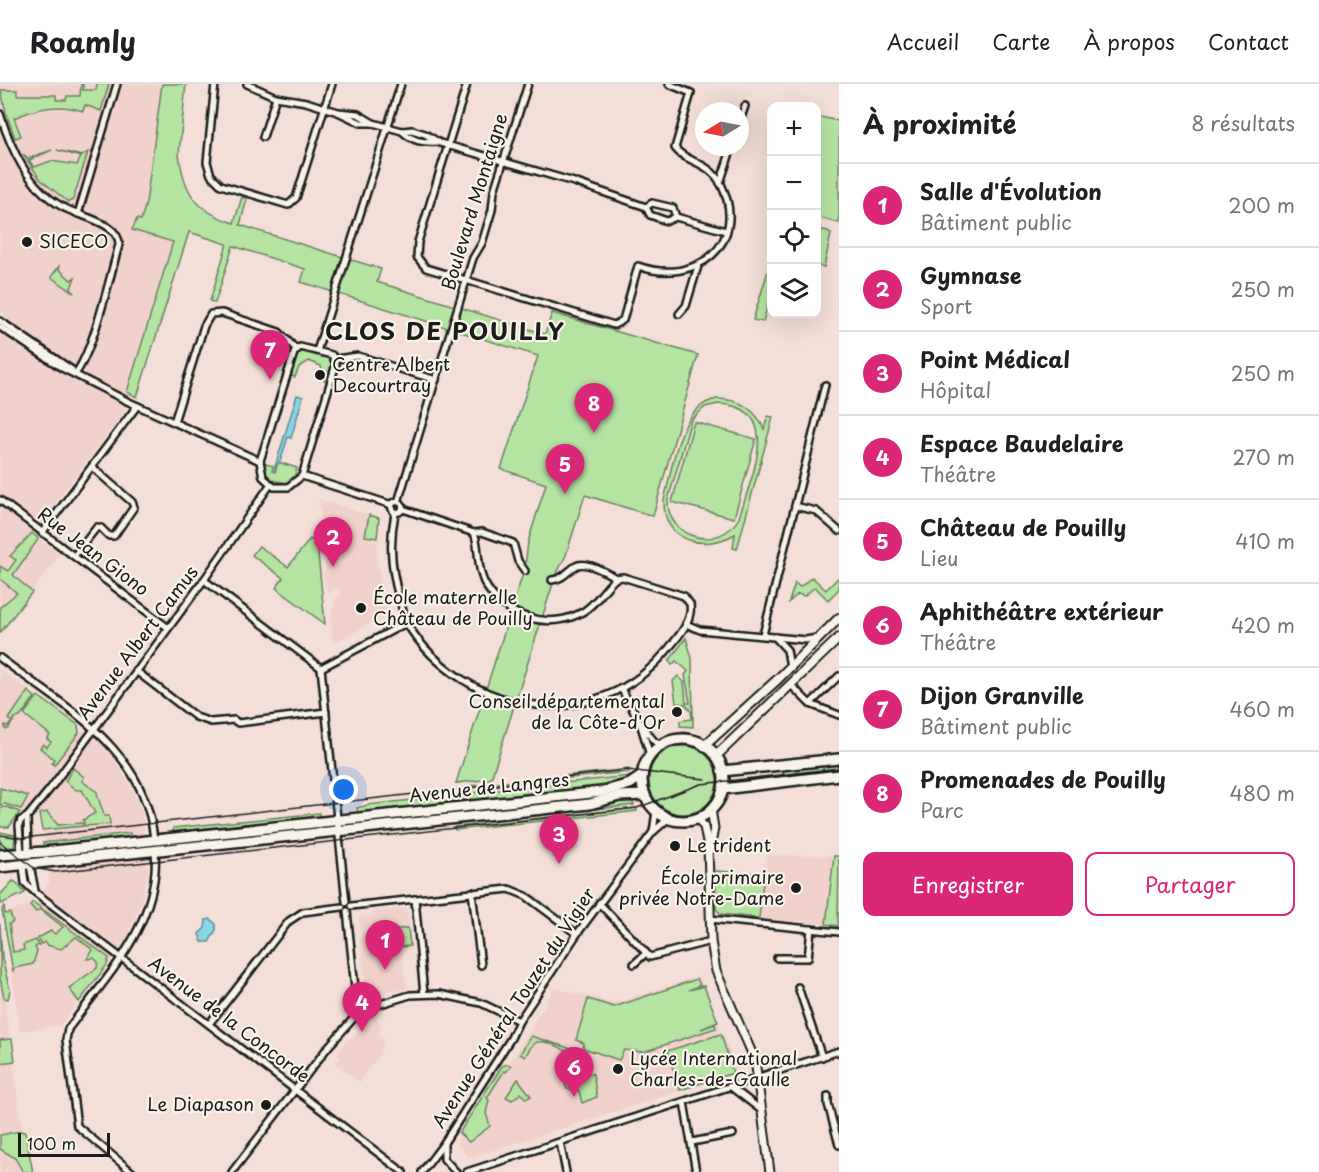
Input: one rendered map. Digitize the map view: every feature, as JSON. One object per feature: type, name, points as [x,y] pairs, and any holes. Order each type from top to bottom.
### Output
[{"type":"main road","points":[[704,746],[781,676],[839,618]]},
{"type":"main road","points":[[716,756],[839,638]]},
{"type":"main road","points":[[781,676],[791,686]]},
{"type":"main road","points":[[682,740],[704,746],[716,756],[722,771],[723,789],[711,809],[698,818],[677,821],[656,811],[645,795],[642,776],[650,755],[661,745],[682,740]]},
{"type":"main road","points":[[722,771],[839,759]]},
{"type":"main road","points":[[723,789],[839,775]]},
{"type":"main road","name":"Avenue de Langres","points":[[337,826],[601,792],[630,784],[642,776]]},
{"type":"main road","name":"Avenue de Langres","points":[[2,853],[154,845],[590,804],[631,794],[645,795]]},
{"type":"main road","name":"Avenue de Langres","points":[[0,867],[26,866],[154,845]]},
{"type":"main road","points":[[25,853],[26,866]]},
{"type":"street","points":[[78,214],[117,84]]},
{"type":"street","points":[[215,84],[207,162],[211,176],[221,185],[285,204],[292,204],[297,198],[332,84]]},
{"type":"street","points":[[247,84],[276,97],[338,112],[358,114],[373,123],[402,131],[419,132],[449,146],[574,182],[646,207]]},
{"type":"street","points":[[317,351],[400,84]]},
{"type":"street","points":[[467,84],[416,253],[426,268],[615,325],[623,320],[638,267],[664,273],[688,271],[716,251],[726,231],[727,203],[720,183],[703,165],[679,154],[675,148],[691,93],[669,84]]},
{"type":"street","name":"Boulevard Montaigne","points":[[398,502],[466,281],[492,210],[493,195],[528,84]]},
{"type":"street","points":[[263,137],[276,97]]},
{"type":"street","points":[[0,114],[8,138],[22,166],[36,185],[60,205],[112,227],[120,240],[87,348],[76,373]]},
{"type":"street","points":[[720,183],[729,156]]},
{"type":"street","points":[[646,207],[654,202],[671,207],[676,217],[726,231]]},
{"type":"street","points":[[646,207],[648,214],[660,219],[670,221],[676,217]]},
{"type":"street","points":[[679,314],[686,306],[698,266]]},
{"type":"street","points":[[174,422],[208,317],[222,313],[279,332],[296,349]]},
{"type":"street","points":[[0,321],[76,373],[137,406],[260,461]]},
{"type":"street","points":[[0,327],[62,368],[76,373]]},
{"type":"street","points":[[296,349],[304,347],[336,359],[358,356],[436,380]]},
{"type":"street","points":[[296,349],[260,461],[260,472],[270,485],[288,487],[302,476],[326,402],[336,359]]},
{"type":"street","points":[[763,635],[825,385]]},
{"type":"street","points":[[42,533],[137,406]]},
{"type":"street","points":[[74,556],[96,527],[101,528],[109,536],[114,536],[134,507],[132,502],[107,478],[92,467]]},
{"type":"street","points":[[302,476],[392,505],[398,502],[402,509],[474,533],[482,532],[513,543],[518,561],[525,571]]},
{"type":"street","name":"Avenue Albert Camus","points":[[25,853],[27,817],[204,580],[270,485]]},
{"type":"street","name":"Rue Jean Giono","points":[[0,500],[167,627]]},
{"type":"street","points":[[392,505],[395,513],[390,543],[392,571],[406,623],[428,651],[449,671],[477,689],[500,699],[539,706],[558,705],[586,701],[621,688],[656,662],[690,616],[690,604],[684,596],[623,577],[616,578],[582,564],[563,577],[552,580]]},
{"type":"street","points":[[795,507],[816,511],[839,531]]},
{"type":"street","points":[[395,513],[402,509]]},
{"type":"street","points":[[474,533],[478,563],[486,584],[500,602],[527,618],[551,620],[574,616],[592,605],[616,578]]},
{"type":"street","points":[[204,580],[321,668],[356,998],[361,1010]]},
{"type":"street","points":[[321,668],[406,623]]},
{"type":"street","points":[[686,624],[700,630],[810,640],[821,637]]},
{"type":"street","points":[[775,637],[787,650],[790,667]]},
{"type":"street","points":[[0,658],[114,747],[132,770],[145,796],[154,845],[152,892],[144,918],[122,957],[68,1029],[66,1044],[77,1126],[132,1172]]},
{"type":"street","points":[[136,671],[196,717],[211,722],[234,720],[238,723],[326,712]]},
{"type":"street","points":[[810,704],[839,676]]},
{"type":"street","points":[[791,686],[810,704],[839,715]]},
{"type":"street","points":[[621,688],[640,723],[654,741],[661,745]]},
{"type":"street","points":[[640,723],[650,755]]},
{"type":"street","points":[[709,859],[714,828],[711,809]]},
{"type":"street","name":"Avenue Général Touzet du Vigier","points":[[653,832],[656,811]]},
{"type":"street","name":"Avenue Général Touzet du Vigier","points":[[422,1172],[444,1143],[512,1038],[519,1021],[577,934],[653,832],[669,818]]},
{"type":"street","points":[[698,818],[704,828],[709,859],[711,941],[716,971],[751,1049],[770,1172]]},
{"type":"street","name":"Avenue de la Concorde","points":[[26,866],[36,893],[403,1172]]},
{"type":"street","points":[[209,1024],[289,921],[303,912],[472,892],[516,891],[577,934]]},
{"type":"street","points":[[472,892],[480,965]]},
{"type":"street","points":[[415,899],[424,994]]},
{"type":"street","points":[[599,903],[645,954],[654,957],[711,941]]},
{"type":"street","points":[[710,919],[839,932]]},
{"type":"street","points":[[777,958],[808,958],[811,929]]},
{"type":"street","points":[[634,964],[645,954]]},
{"type":"street","points":[[798,987],[822,1057]]},
{"type":"street","points":[[232,1172],[295,1089],[361,1010],[400,998],[424,994],[468,999],[519,1021]]},
{"type":"street","points":[[467,1172],[839,1051]]},
{"type":"street","points":[[731,1087],[761,1110]]},
{"type":"street","points":[[828,1096],[839,1145]]},
{"type":"street","points":[[684,1102],[696,1172]]},
{"type":"street","points":[[692,1142],[733,1134]]},
{"type":"street","points":[[560,1142],[566,1172]]},
{"type":"street","points":[[444,1143],[443,1154],[446,1162],[456,1172]]},
{"type":"street","points":[[427,1166],[437,1161],[446,1162]]},
{"type":"shaded area","points":[[0,84],[162,84],[146,203],[140,220],[173,242],[123,414],[32,533],[60,554],[0,633],[0,320],[5,314],[0,310]]},
{"type":"shaded area","points":[[319,499],[379,518],[377,559],[383,595],[390,613],[333,644],[331,616],[335,599],[341,596],[338,587],[328,593],[324,582],[323,572],[326,571]]},
{"type":"shaded area","points":[[0,670],[99,742],[113,757],[135,793],[142,814],[148,873],[141,903],[125,942],[60,1026],[20,1031],[4,915],[34,902],[50,881],[41,816],[18,805],[0,800]]},
{"type":"shaded area","points":[[766,855],[834,856],[826,924],[759,919]]},
{"type":"shaded area","points":[[404,908],[408,912],[411,949],[402,951],[406,989],[380,992],[376,990],[368,994],[365,984],[359,918],[374,915],[374,912]]},
{"type":"shaded area","points":[[0,964],[10,1040],[28,1172],[0,1172]]},
{"type":"shaded area","name":"Lycée International Charles-de-Gaulle","points":[[700,976],[738,1073],[468,1158],[456,1143],[502,1066],[508,1064],[515,1055],[552,993],[551,987],[614,1003]]},
{"type":"shaded area","points":[[376,1019],[381,1026],[379,1037],[383,1038],[383,1043],[379,1056],[362,1077],[361,1083],[334,1063],[341,1057],[337,1054],[345,1043]]},
{"type":"green space","points":[[81,84],[83,84],[83,90],[96,90],[97,84],[109,84],[101,111],[85,105],[83,111],[56,107],[31,112],[14,118],[21,136],[15,138],[1,90],[17,90],[17,95],[56,95],[56,100],[66,100],[67,96],[80,96]]},
{"type":"green space","points":[[162,84],[186,84],[179,154],[181,168],[184,180],[194,199],[210,213],[234,223],[242,197],[247,199],[240,225],[381,269],[377,282],[545,334],[552,313],[698,355],[653,516],[585,495],[566,555],[555,577],[491,779],[456,783],[525,567],[528,542],[546,484],[501,469],[538,356],[301,282],[305,269],[233,246],[215,303],[210,301],[227,244],[189,232],[137,397],[127,392],[173,242],[132,230],[137,219],[141,220],[146,203]]},
{"type":"green space","points":[[821,117],[839,121],[839,223],[821,218]]},
{"type":"green space","points":[[52,150],[29,160],[34,167],[51,161],[77,165],[81,157],[57,150],[82,156],[88,152],[73,200],[68,202],[40,179],[23,154],[28,158]]},
{"type":"green space","points":[[821,230],[831,234],[824,267],[821,267]]},
{"type":"green space","points":[[60,265],[59,269],[71,280],[75,277],[71,288],[73,292],[51,277]]},
{"type":"green space","points":[[767,274],[767,307],[763,322],[753,320]]},
{"type":"green space","points":[[305,350],[332,360],[329,381],[324,380],[321,366],[309,361],[299,367],[295,377],[291,376],[287,389],[285,388],[296,354]]},
{"type":"green space","points":[[717,399],[739,403],[756,415],[764,429],[768,416],[773,417],[737,549],[733,548],[735,534],[711,542],[687,540],[670,526],[665,514],[664,500],[679,440],[685,425],[704,404]],"holes":[[[718,404],[739,408],[752,417],[757,431],[758,447],[750,484],[739,518],[730,529],[720,535],[708,538],[696,537],[685,532],[676,524],[670,514],[668,500],[691,420],[705,407]]]},
{"type":"green space","points":[[694,422],[756,439],[734,518],[672,502]]},
{"type":"green space","points":[[278,462],[297,468],[295,475],[299,476],[288,483],[271,480],[265,473],[263,463],[273,466],[272,471],[275,472]]},
{"type":"green space","points":[[369,515],[379,518],[377,538],[365,536]]},
{"type":"green space","points":[[32,533],[38,538],[37,541],[13,575],[32,592],[0,633],[0,607],[17,593],[0,579],[0,566],[8,571],[16,560],[10,556]]},
{"type":"green space","points":[[310,539],[317,544],[325,624],[276,588],[283,578],[252,555],[259,546],[288,567]]},
{"type":"green space","points":[[812,577],[826,590],[839,577],[839,589],[828,600],[815,587],[804,596],[798,594],[789,602],[795,583],[800,587]]},
{"type":"green space","points":[[686,638],[692,658],[693,727],[680,726],[680,721],[692,719],[691,711],[685,704],[676,703],[673,681],[678,676],[684,682],[686,703],[690,703],[685,675],[688,671],[676,661],[672,665],[669,661]]},
{"type":"green space","points":[[28,691],[35,697],[20,717],[15,718],[8,729],[5,729],[5,725],[8,726],[12,722],[9,719]]},
{"type":"green space","points":[[38,696],[78,725],[79,733],[54,765],[52,763],[54,759],[40,748],[43,744],[47,747],[51,742],[47,739],[50,735],[24,714]]},
{"type":"green space","points":[[685,732],[708,740],[657,740],[670,734]]},
{"type":"green space","points":[[690,746],[702,752],[711,761],[717,773],[715,793],[707,804],[690,814],[676,814],[659,804],[651,793],[649,773],[659,756],[670,748]]},
{"type":"green space","points":[[839,761],[839,773],[784,779],[783,767]]},
{"type":"green space","points":[[73,768],[84,777],[82,781],[97,792],[104,816],[109,816],[110,824],[85,826],[83,820],[95,813],[82,790],[76,790],[65,781]]},
{"type":"green space","points":[[629,769],[629,772],[470,788],[469,786]]},
{"type":"green space","points":[[629,776],[628,782],[611,788],[471,804],[470,793]]},
{"type":"green space","points":[[0,788],[28,796],[21,809],[5,804],[0,805]]},
{"type":"green space","points":[[463,794],[464,803],[358,815],[357,808],[368,805]]},
{"type":"green space","points":[[630,796],[634,805],[454,824],[454,821]]},
{"type":"green space","points":[[7,807],[20,812],[9,827],[0,827],[0,808]]},
{"type":"green space","points":[[636,808],[637,811],[455,830],[455,827]]},
{"type":"green space","points":[[47,812],[58,825],[82,823],[83,826],[42,830],[39,814]]},
{"type":"green space","points":[[319,813],[320,819],[174,835],[173,828]]},
{"type":"green space","points":[[0,832],[15,835],[14,847],[0,848]]},
{"type":"green space","points":[[130,833],[131,839],[44,847],[43,843]]},
{"type":"green space","points":[[834,856],[839,856],[838,926],[826,924]]},
{"type":"green space","points":[[716,871],[764,874],[759,918],[721,914],[716,909]]},
{"type":"green space","points":[[13,881],[25,893],[1,904],[0,895]]},
{"type":"green space","points":[[33,902],[109,958],[107,965],[79,1002],[69,988],[97,968],[98,962],[94,958],[87,959],[93,950],[76,937],[61,949],[47,945],[45,942],[41,944],[38,938],[51,931],[55,934],[63,927],[40,909],[36,912],[30,905]]},
{"type":"green space","points":[[4,906],[5,914],[10,913],[13,922],[9,924],[13,952],[24,950],[23,945],[36,940],[39,945],[35,947],[37,951],[33,964],[15,968],[13,971],[2,910]]},
{"type":"green space","points":[[0,924],[2,959],[10,990],[8,999],[4,998],[0,978]]},
{"type":"green space","points":[[408,928],[410,946],[388,948],[385,931]]},
{"type":"green space","points":[[697,979],[700,985],[689,990],[704,986],[718,1022],[701,1029],[715,1024],[716,1028],[643,1052],[624,1050],[619,1060],[583,1048],[584,1043],[576,1040],[588,999],[614,1007]]},
{"type":"green space","points":[[721,1034],[733,1073],[680,1090],[667,1051]]},
{"type":"green space","points":[[531,1036],[569,1048],[570,1055],[554,1045],[539,1042],[532,1045],[525,1057],[520,1054]]},
{"type":"green space","points":[[12,1039],[15,1061],[0,1063],[0,1040]]},
{"type":"green space","points":[[508,1064],[511,1066],[506,1072],[504,1071],[487,1098],[489,1100],[486,1113],[490,1126],[469,1142],[459,1133],[502,1066]]},
{"type":"green space","points":[[570,1070],[593,1074],[597,1097],[582,1103],[579,1091],[567,1089],[565,1084]]},
{"type":"green space","points":[[518,1079],[531,1096],[526,1099],[521,1093],[512,1100],[506,1097]]},
{"type":"green space","points":[[25,1132],[33,1172],[23,1172],[15,1158],[0,1149],[0,1135]]},
{"type":"water","points":[[297,395],[303,397],[291,438],[288,437],[281,459],[274,470]]},
{"type":"water","points":[[210,919],[216,924],[216,930],[209,942],[202,942],[199,934],[205,928],[206,920]]},
{"type":"tram line","points":[[0,842],[34,868],[56,872],[637,808],[701,784],[839,768]]},
{"type":"tram line","points":[[0,835],[23,838],[627,770],[705,779]]},
{"type":"place","name":"SICECO","points":[[27,242]]},
{"type":"place","name":"Centre Albert Decourtray","points":[[320,375]]},
{"type":"place","name":"Dijon Granville","points":[[270,380]]},
{"type":"place","name":"Promenades de Pouilly","points":[[594,433]]},
{"type":"place","name":"Château de Pouilly","points":[[565,494]]},
{"type":"place","name":"Gymnase","points":[[333,567]]},
{"type":"place","name":"École maternelle Château de Pouilly","points":[[361,608]]},
{"type":"place","name":"Conseil départemental de la Côte-d'Or","points":[[677,712]]},
{"type":"place","name":"Le trident","points":[[675,846]]},
{"type":"place","name":"Point Médical","points":[[559,864]]},
{"type":"place","name":"École primaire privée Notre-Dame","points":[[796,888]]},
{"type":"place","name":"Salle d'Évolution","points":[[385,970]]},
{"type":"place","name":"Espace Baudelaire","points":[[362,1032]]},
{"type":"place","name":"Lycée International Charles-de-Gaulle","points":[[618,1069]]},
{"type":"place","name":"Aphithéâtre extérieur","points":[[574,1097]]},
{"type":"place","name":"Le Diapason","points":[[266,1105]]},
{"type":"district","name":"CLOS DE POUILLY","points":[[445,332]]}]
